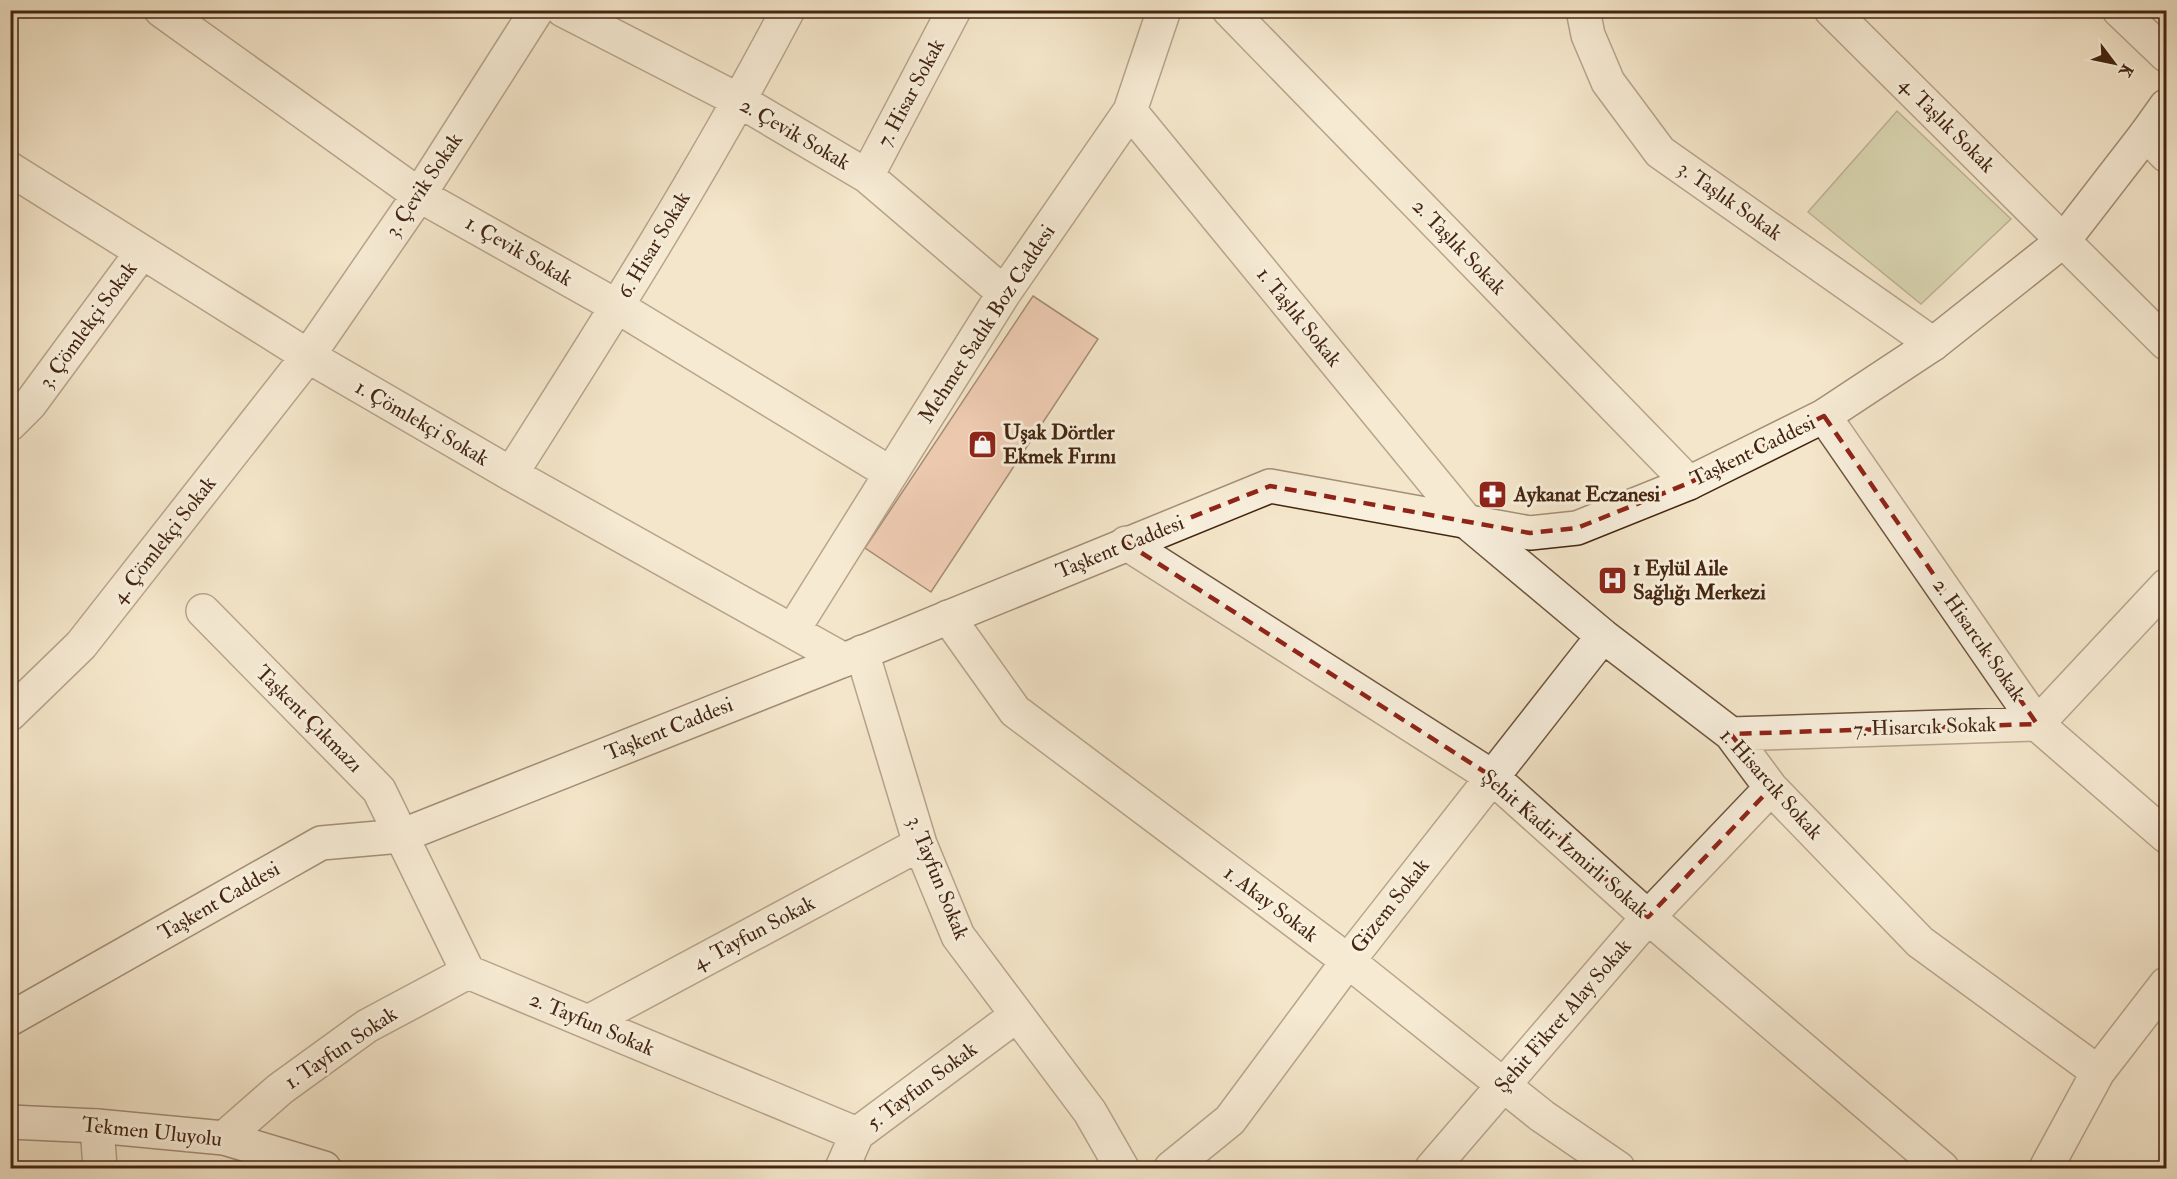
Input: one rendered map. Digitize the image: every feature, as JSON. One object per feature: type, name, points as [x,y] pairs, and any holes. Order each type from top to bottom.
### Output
[{"type":"street","name":"1. Çevik Sokak","points":[[161,10],[419,195],[618,307],[890,473]]},
{"type":"street","name":"3. Çevik Sokak","points":[[308,356],[419,195],[537,10]]},
{"type":"street","name":"2. Çevik Sokak","points":[[563,10],[740,101],[867,176],[1004,293]]},
{"type":"street","name":"6. Hisar Sokak","points":[[511,474],[618,307],[740,101],[788,10]]},
{"type":"street","name":"7. Hisar Sokak","points":[[867,176],[954,10]]},
{"type":"street","name":"Mehmet Sadık Boz Caddesi","points":[[793,630],[1004,293],[1131,111],[1164,10]]},
{"type":"street","name":"2. Taşlık Sokak","points":[[1229,10],[1689,483]]},
{"type":"street","name":"3. Taşlık Sokak","points":[[1582,10],[1588,35],[1608,82],[1660,152],[1933,344]]},
{"type":"street","name":"4. Taşlık Sokak","points":[[1831,10],[2166,343]]},
{"type":"street","points":[[2120,10],[2166,55]]},
{"type":"street","name":"Taşkent Caddesi","points":[[10,1019],[321,843],[401,836],[853,656],[1270,486],[1530,533],[1577,528],[1689,483],[1824,416],[1933,344],[2064,240],[2156,145],[2166,106]]},
{"type":"street","name":"1. Taşlık Sokak","points":[[1131,111],[1467,522]]},
{"type":"street","name":"1. Çömlekçi Sokak","points":[[10,169],[308,356],[511,474],[793,630],[853,656]]},
{"type":"street","name":"3. Çömlekçi Sokak","points":[[17,406],[142,252]]},
{"type":"street","name":"4. Çömlekçi Sokak","points":[[10,714],[81,645],[308,356]]},
{"type":"street","name":"2. Hisarcık Sokak","points":[[1824,416],[2037,724],[2166,836]]},
{"type":"street","name":"1. Hisarcık Sokak","points":[[1467,522],[1603,636],[1731,734],[1771,788],[1920,942],[2098,1072]]},
{"type":"street","name":"Şehit Kadir İzmirli Sokak","points":[[1126,543],[1491,776],[1648,917],[1942,1168]]},
{"type":"street","points":[[2037,724],[2166,586]]},
{"type":"street","name":"Taşkent Çıkmazı","points":[[203,611],[379,790],[401,836]]},
{"type":"street","name":"1. Akay Sokak","points":[[948,617],[1015,711],[1348,962],[1542,1116],[1618,1168]]},
{"type":"street","name":"Gizem Sokak","points":[[1171,1168],[1230,1120],[1491,776],[1603,636]]},
{"type":"street","name":"3. Tayfun Sokak","points":[[853,656],[920,844],[958,936],[1090,1112],[1122,1168]]},
{"type":"street","name":"7. Hisarcık Sokak","points":[[1731,734],[2037,724]]},
{"type":"street","name":"Şehit Fikret Alay Sokak","points":[[1432,1168],[1648,917],[1771,788]]},
{"type":"street","points":[[401,836],[468,972]]},
{"type":"street","name":"4. Tayfun Sokak","points":[[588,1022],[920,844]]},
{"type":"street","name":"2. Tayfun Sokak","points":[[468,972],[857,1134]]},
{"type":"street","name":"1. Tayfun Sokak","points":[[224,1138],[280,1089],[367,1026],[468,972]]},
{"type":"street","points":[[2046,1168],[2098,1072],[2166,984]]},
{"type":"street","name":"5. Tayfun Sokak","points":[[842,1168],[857,1134],[1017,1015]]},
{"type":"street","name":"Tekmen Uluyolu","points":[[10,1122],[97,1126],[224,1138],[324,1168]]},
{"type":"street","points":[[97,1126],[100,1168]]},
{"type":"highlighted area","points":[[1824,416],[2037,724],[1731,734],[1771,788],[1648,917],[1491,776],[1126,543],[1270,486],[1530,533],[1577,528],[1689,483]]},
{"type":"green space","points":[[1897,111],[2011,219],[1921,304],[1808,212]]},
{"type":"building","name":"Uşak Dörtler Ekmek Fırını","points":[[1033,296],[1098,339],[931,592],[865,548]]},
{"type":"place","name":"Uşak Dörtler Ekmek Fırını","points":[[982,444]]},
{"type":"place","name":"Aykanat Eczanesi","points":[[1493,494]]},
{"type":"place","name":"1 Eylül Aile Sağlığı Merkezi","points":[[1612,580]]}]
